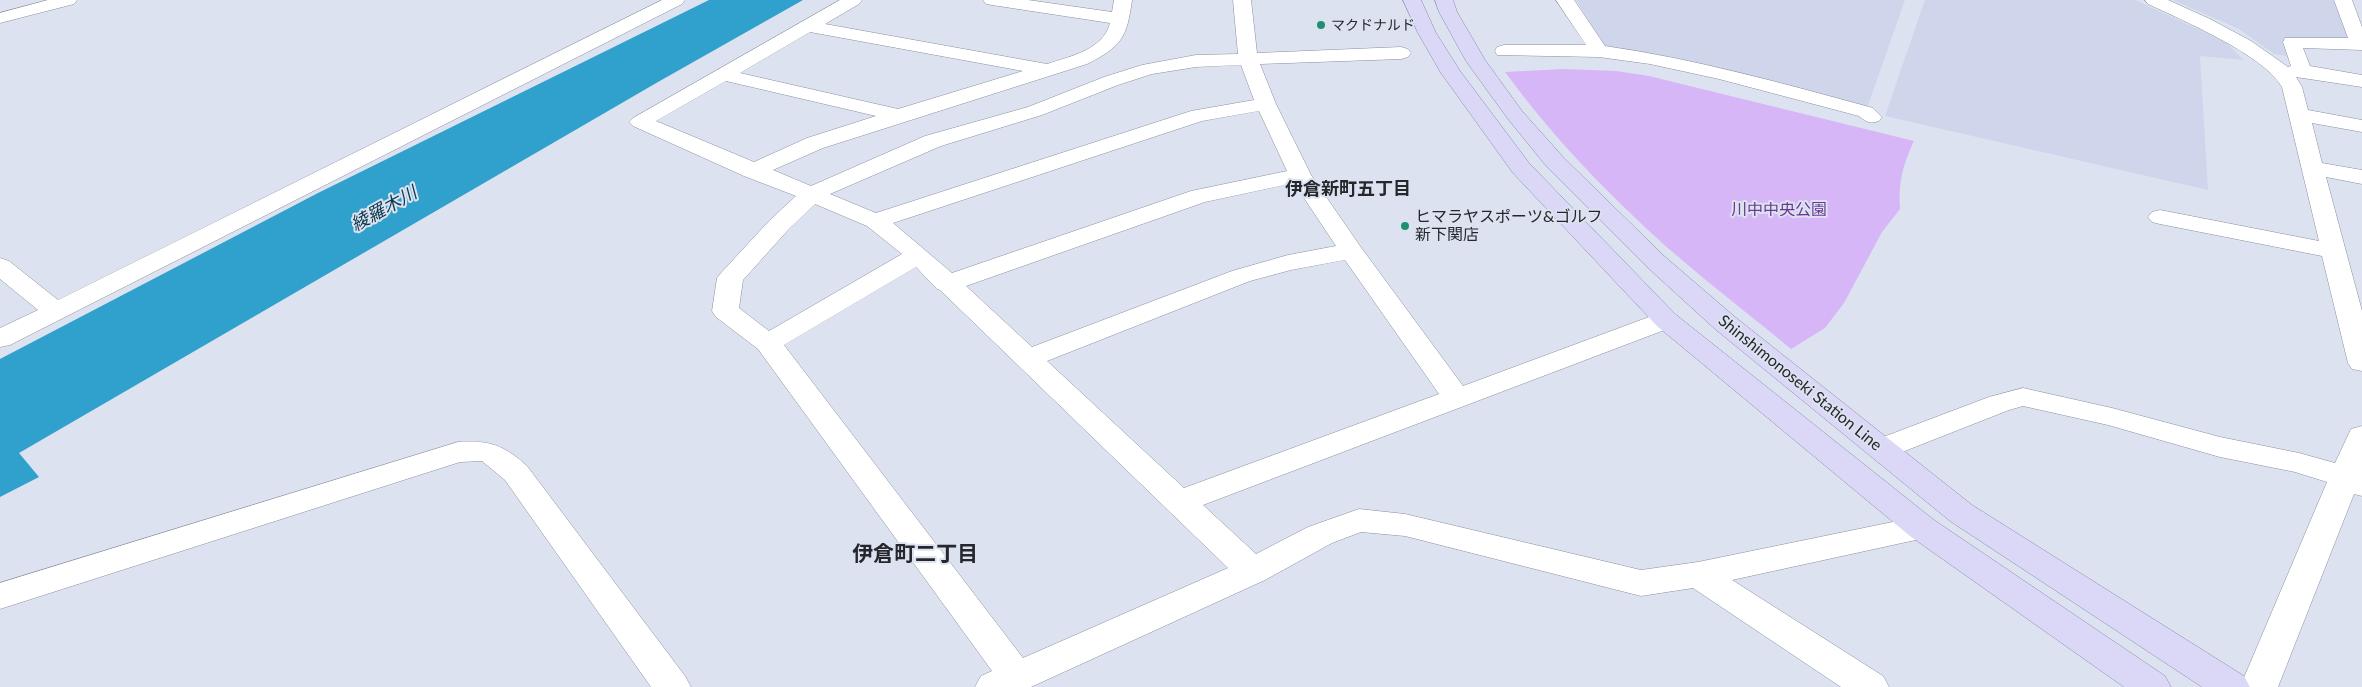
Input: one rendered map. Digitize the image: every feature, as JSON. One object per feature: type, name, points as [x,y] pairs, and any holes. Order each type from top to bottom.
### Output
[{"type":"main road","points":[[1412,0],[1427,33],[1451,73],[1521,168],[1666,320],[1922,528],[2152,687]]},
{"type":"main road","name":"Shinshimonoseki Station Line","points":[[1444,0],[1448,12],[1476,61],[1515,115],[1554,162],[1655,261],[1725,323],[1961,513],[2231,687]]},
{"type":"street","points":[[0,18],[68,0]]},
{"type":"street","points":[[0,340],[676,0]]},
{"type":"street","points":[[853,0],[640,122],[752,171],[875,221],[918,255],[946,284],[1253,571]]},
{"type":"street","points":[[752,171],[815,144],[899,115],[1080,60],[1108,46],[1119,31],[1121,9],[992,0]]},
{"type":"street","points":[[1242,0],[1248,59],[1266,104],[1300,175],[1351,251],[1456,397]]},
{"type":"street","points":[[1565,0],[1599,51]]},
{"type":"street","points":[[2154,0],[2204,23],[2293,72],[2362,81]]},
{"type":"street","points":[[2343,0],[2361,43],[2292,42],[2292,87],[2362,363]]},
{"type":"street","points":[[807,26],[1051,70]]},
{"type":"street","points":[[1504,51],[1599,51],[1650,58],[1722,74],[1866,112],[1872,117]]},
{"type":"street","points":[[1401,53],[1196,60],[1149,69],[1111,81],[1035,111],[933,141],[811,195],[779,225],[730,278],[724,311],[768,343],[1006,682],[1253,571],[1320,535],[1360,520],[1405,525],[1641,582],[1698,575],[1922,528]]},
{"type":"street","points":[[725,75],[899,115]]},
{"type":"street","points":[[875,221],[1198,115],[1266,104]]},
{"type":"street","points":[[2300,115],[2362,126]]},
{"type":"street","points":[[2313,168],[2362,177]]},
{"type":"street","points":[[946,284],[1199,196],[1300,175]]},
{"type":"street","points":[[2160,217],[2333,251]]},
{"type":"street","points":[[1027,359],[1241,276],[1351,251]]},
{"type":"street","points":[[768,343],[918,255]]},
{"type":"street","points":[[0,266],[56,311]]},
{"type":"street","points":[[1181,502],[1456,397],[1666,320]]},
{"type":"street","points":[[1881,449],[1999,403],[2023,397],[2112,417],[2220,447],[2299,463],[2354,481]]},
{"type":"street","points":[[2259,687],[2354,481],[2362,436]]},
{"type":"street","points":[[0,596],[458,452],[481,450],[496,454],[516,473],[672,687]]},
{"type":"street","points":[[1698,575],[1870,687]]},
{"type":"shaded area","points":[[1576,0],[1905,0],[1867,108],[1606,48]]},
{"type":"shaded area","points":[[1925,0],[2135,0],[2224,41],[2244,60],[2200,56],[2208,190],[1885,116]]},
{"type":"shaded area","points":[[2173,0],[2333,0],[2350,39],[2284,38],[2287,56],[2274,54],[2239,29]]},
{"type":"green space","name":"川中中央公園","points":[[1564,69],[1616,71],[1649,76],[1914,141],[1902,174],[1900,209],[1882,232],[1844,303],[1825,328],[1791,349],[1686,264],[1645,228],[1562,143],[1505,72]]},
{"type":"water","name":"綾羅木川","points":[[709,0],[803,0],[658,82],[19,453],[39,477],[0,497],[0,359],[318,193]]},
{"type":"place","name":"マクドナルド","points":[[1321,25]]},
{"type":"place","name":"ヒマラヤスポーツ&ゴルフ 新下関店","points":[[1405,226]]},
{"type":"district","name":"伊倉新町五丁目","points":[[1348,189]]},
{"type":"district","name":"伊倉町二丁目","points":[[915,554]]}]
